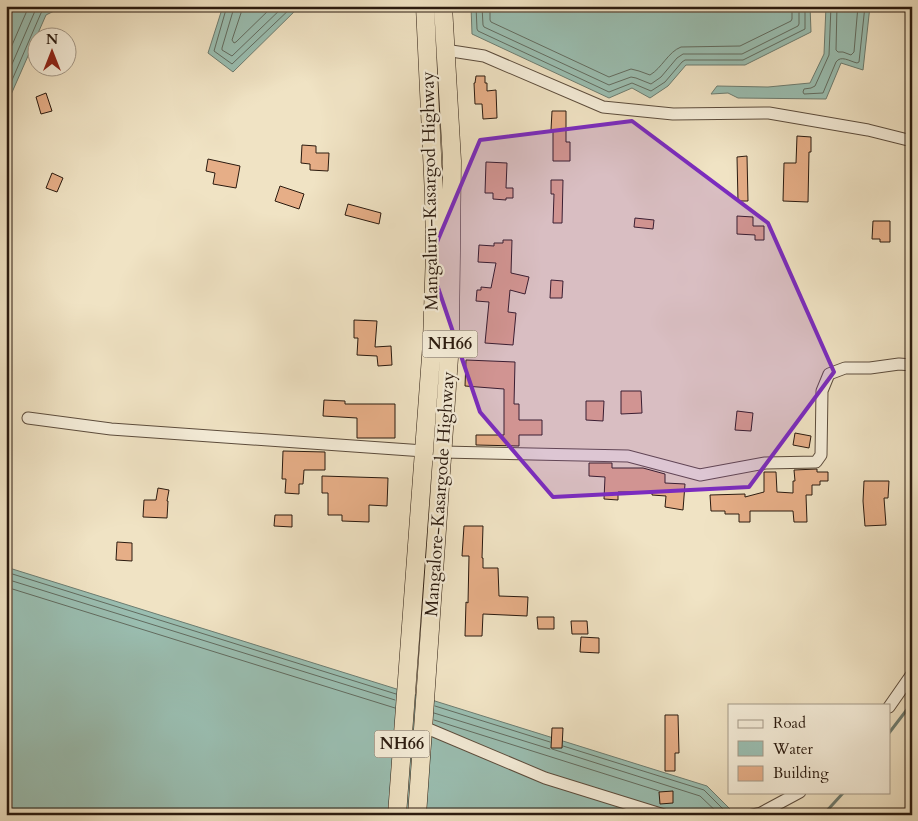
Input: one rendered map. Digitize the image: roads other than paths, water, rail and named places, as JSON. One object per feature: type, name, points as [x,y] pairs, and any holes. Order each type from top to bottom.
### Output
[{"type":"highway","name":"Mangaluru-Kasargod Highway","points":[[397,815],[432,343],[435,252],[425,6]]},
{"type":"highway","name":"Mangalore-Kasargode Highway","points":[[424,727],[450,344],[452,161],[443,6]]},
{"type":"highway","name":"NH66","points":[[417,815],[424,727]]},
{"type":"street","points":[[445,50],[484,56],[603,107],[673,114],[770,113],[868,130],[912,141]]},
{"type":"street","points":[[443,452],[628,456],[700,475],[765,463],[816,462],[821,455],[822,391],[829,374],[845,368],[870,368],[899,364],[912,365]]},
{"type":"street","points":[[28,418],[111,429],[424,451]]},
{"type":"street","points":[[890,706],[912,674]]},
{"type":"street","points":[[424,727],[545,778],[664,815]]},
{"type":"street","points":[[752,815],[761,813],[796,794]]},
{"type":"water","points":[[6,6],[64,6],[46,15],[40,28],[28,28],[28,56],[6,106]]},
{"type":"water","points":[[223,6],[300,6],[233,72],[208,53]]},
{"type":"water","points":[[471,6],[810,6],[811,32],[745,65],[686,65],[668,86],[650,98],[632,88],[609,98],[472,34]]},
{"type":"water","points":[[826,6],[870,6],[863,70],[841,63],[826,99],[738,98],[728,93],[711,94],[717,86],[768,87],[810,83],[824,54]]},
{"type":"water","points":[[6,567],[707,786],[736,815],[6,815]]},
{"type":"waterway","points":[[890,732],[912,703]]},
{"type":"waterway","points":[[823,815],[842,794]]}]
